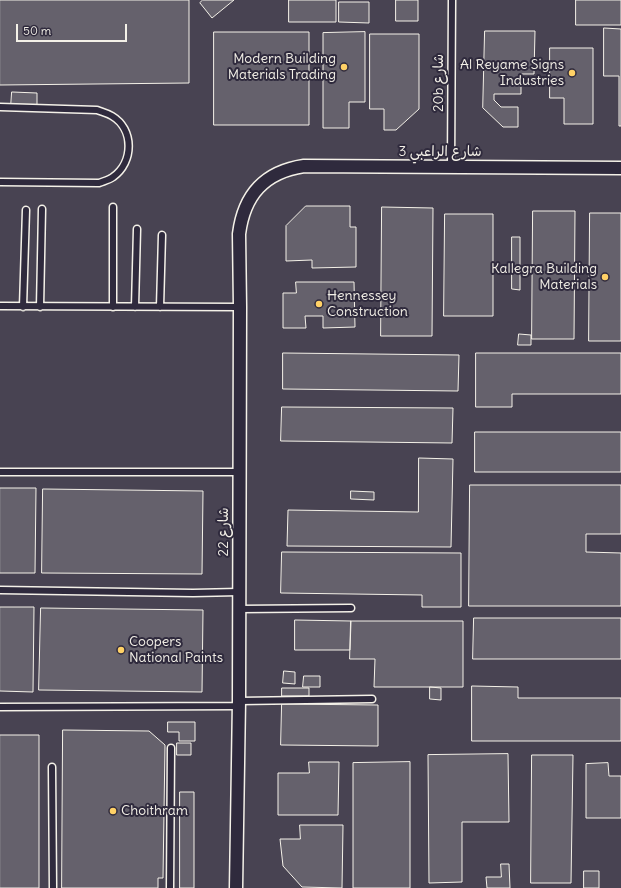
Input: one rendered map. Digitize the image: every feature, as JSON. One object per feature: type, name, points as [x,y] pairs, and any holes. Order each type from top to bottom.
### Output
[{"type":"street","name":"شارع الراعبي 3","points":[[262,183],[271,176],[282,171],[304,166],[621,168]]},
{"type":"street","name":"شارع 22","points":[[236,888],[239,704],[239,234],[240,223],[248,201],[262,183]]},
{"type":"lane","name":"20b شارع","points":[[451,167],[452,0]]},
{"type":"lane","points":[[0,107],[101,111],[112,116],[118,121],[124,128],[129,143],[127,158],[119,172],[113,177],[99,183],[0,182]]},
{"type":"lane","points":[[113,207],[113,307]]},
{"type":"lane","points":[[40,307],[42,209]]},
{"type":"lane","points":[[23,307],[26,210]]},
{"type":"lane","points":[[135,307],[137,228]]},
{"type":"lane","points":[[160,307],[162,235]]},
{"type":"lane","points":[[0,306],[240,307]]},
{"type":"lane","points":[[0,472],[240,472]]},
{"type":"lane","points":[[0,590],[193,593],[239,592]]},
{"type":"lane","points":[[239,608],[351,608]]},
{"type":"lane","points":[[0,707],[239,704],[372,699]]},
{"type":"lane","points":[[170,888],[171,748]]},
{"type":"lane","points":[[52,767],[53,888]]},
{"type":"shaded area","points":[[0,0],[621,0],[621,888],[0,888]]},
{"type":"building","points":[[0,0],[189,0],[189,83],[0,85]]},
{"type":"building","points":[[203,0],[234,0],[212,18],[200,3]]},
{"type":"building","points":[[289,0],[336,0],[336,22],[289,22]]},
{"type":"building","points":[[396,0],[418,0],[418,21],[396,21]]},
{"type":"building","points":[[576,0],[621,0],[621,25],[576,25]]},
{"type":"building","points":[[339,2],[369,2],[369,23],[339,22]]},
{"type":"building","points":[[604,28],[621,29],[621,126],[619,126],[619,76],[604,76]]},
{"type":"building","points":[[485,31],[535,31],[534,74],[521,74],[521,94],[494,94],[494,100],[501,107],[518,107],[518,127],[503,127],[483,108]]},
{"type":"building","points":[[214,32],[309,32],[309,125],[214,125]]},
{"type":"building","name":"Modern Building Materials Trading","points":[[365,32],[365,102],[349,102],[349,128],[323,128],[323,33]]},
{"type":"building","points":[[370,34],[419,34],[419,109],[396,130],[384,130],[384,109],[370,109]]},
{"type":"building","name":"Al Reyame Signs Industries","points":[[550,48],[593,48],[593,124],[564,124],[564,98],[550,98]]},
{"type":"building","points":[[12,92],[37,93],[37,108],[11,107]]},
{"type":"building","points":[[306,206],[350,206],[350,227],[356,227],[356,267],[312,268],[312,260],[286,261],[286,226]]},
{"type":"building","points":[[382,207],[433,208],[432,336],[381,336]]},
{"type":"building","points":[[533,211],[575,211],[574,339],[532,339]]},
{"type":"building","name":"Kallegra Building Materials","points":[[590,213],[621,213],[621,341],[589,341]]},
{"type":"building","points":[[445,214],[493,214],[493,316],[444,316]]},
{"type":"building","points":[[512,237],[520,237],[520,290],[512,289]]},
{"type":"building","name":"Hennessey Construction","points":[[296,282],[354,282],[355,327],[323,328],[323,316],[305,316],[306,328],[283,328],[283,293],[296,293]]},
{"type":"building","points":[[519,334],[531,335],[531,345],[518,345]]},
{"type":"building","points":[[283,353],[459,355],[458,391],[283,389]]},
{"type":"building","points":[[476,353],[621,353],[621,394],[512,394],[512,407],[476,407]]},
{"type":"building","points":[[282,407],[453,408],[452,443],[281,441]]},
{"type":"building","points":[[475,432],[621,432],[621,472],[475,472]]},
{"type":"building","points":[[419,458],[453,459],[451,547],[287,546],[288,510],[418,512]]},
{"type":"building","points":[[470,485],[621,485],[621,534],[586,534],[586,552],[621,553],[621,606],[469,606]]},
{"type":"building","points":[[0,488],[36,488],[35,573],[0,573]]},
{"type":"building","points":[[43,489],[203,491],[202,574],[42,573]]},
{"type":"building","points":[[351,491],[374,492],[374,500],[351,499]]},
{"type":"building","points":[[282,552],[461,553],[461,607],[422,607],[422,595],[281,593]]},
{"type":"building","points":[[0,607],[34,607],[33,692],[0,691]]},
{"type":"building","name":"Coopers National Paints","points":[[41,608],[203,610],[202,692],[39,690]]},
{"type":"building","points":[[474,618],[621,618],[621,659],[473,659]]},
{"type":"building","points":[[295,620],[351,621],[350,650],[295,650]]},
{"type":"building","points":[[351,621],[463,621],[463,687],[374,687],[375,659],[350,659]]},
{"type":"building","points":[[284,671],[295,672],[295,684],[283,683]]},
{"type":"building","points":[[304,676],[320,676],[320,687],[303,687]]},
{"type":"building","points":[[472,686],[518,687],[518,698],[621,698],[621,741],[472,741]]},
{"type":"building","points":[[430,687],[441,688],[441,700],[430,699]]},
{"type":"building","points":[[282,688],[309,688],[309,696],[282,696]]},
{"type":"building","points":[[282,704],[378,705],[378,746],[281,745]]},
{"type":"building","points":[[168,722],[195,722],[195,741],[179,741],[179,732],[168,732]]},
{"type":"building","name":"Choithram","points":[[63,730],[149,731],[165,745],[163,878],[158,878],[158,888],[62,888]]},
{"type":"building","points":[[0,735],[39,735],[39,888],[0,888]]},
{"type":"building","points":[[177,743],[191,743],[191,755],[177,755]]},
{"type":"building","points":[[508,754],[509,822],[462,822],[462,882],[429,883],[428,755]]},
{"type":"building","points":[[532,755],[573,755],[571,883],[531,883]]},
{"type":"building","points":[[309,762],[339,762],[338,815],[278,815],[278,773],[309,773]]},
{"type":"building","points":[[410,762],[410,888],[353,888],[353,763]]},
{"type":"building","points":[[608,763],[609,776],[621,776],[621,818],[586,818],[586,764]]},
{"type":"building","points":[[180,792],[194,792],[194,888],[180,888]]},
{"type":"building","points":[[300,825],[343,825],[342,888],[302,887],[283,866],[280,839],[300,839]]},
{"type":"building","points":[[501,864],[509,864],[510,888],[487,888],[486,877],[501,877]]},
{"type":"building","points":[[584,871],[599,871],[599,888],[584,888]]},
{"type":"place","name":"Modern Building Materials Trading","points":[[344,67]]},
{"type":"place","name":"Al Reyame Signs Industries","points":[[572,73]]},
{"type":"place","name":"Kallegra Building Materials","points":[[605,277]]},
{"type":"place","name":"Hennessey Construction","points":[[319,304]]},
{"type":"place","name":"Coopers National Paints","points":[[121,650]]},
{"type":"place","name":"Choithram","points":[[113,811]]}]
